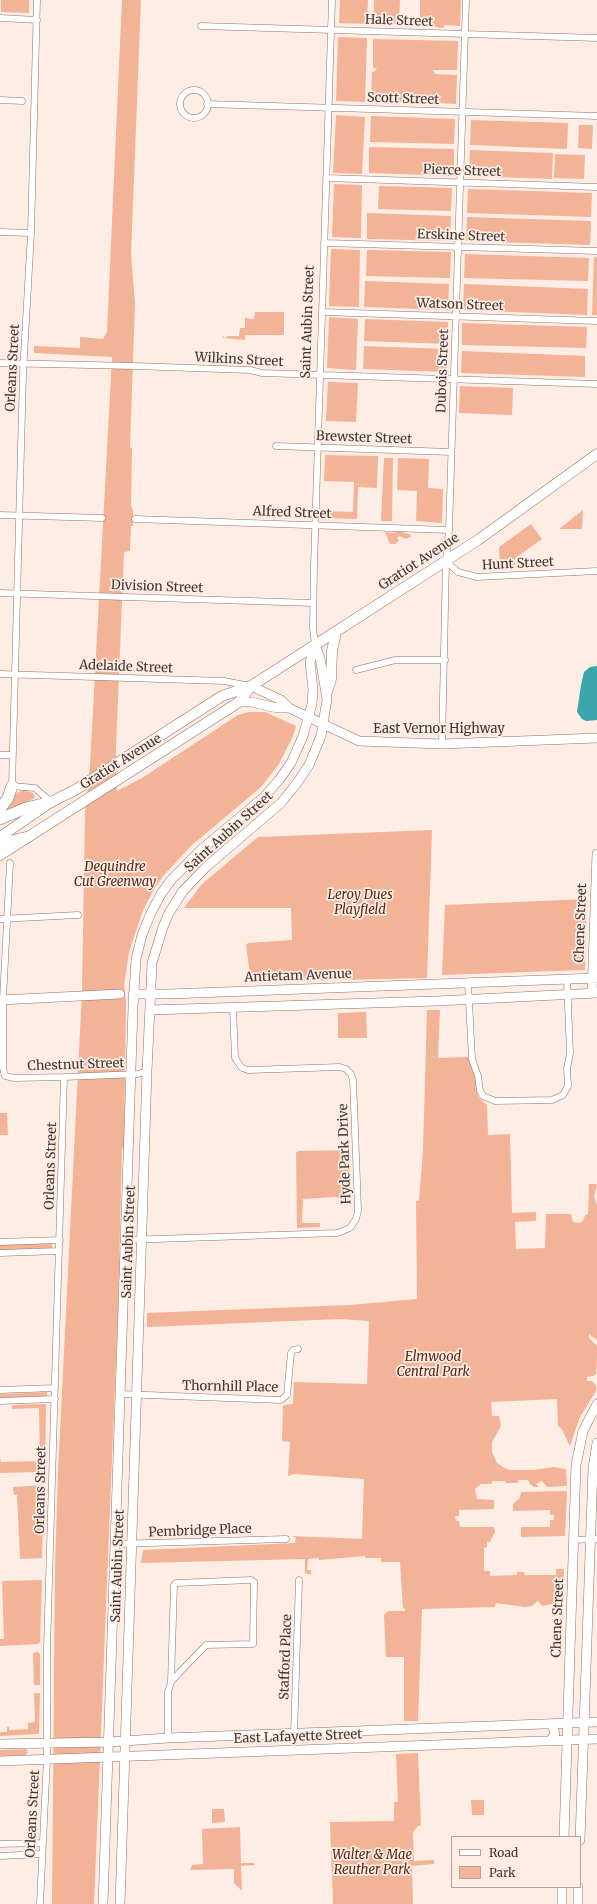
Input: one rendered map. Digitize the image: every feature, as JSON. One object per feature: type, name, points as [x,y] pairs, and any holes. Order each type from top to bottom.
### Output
[{"type":"highway","points":[[0,809],[5,803],[12,786]]},
{"type":"highway","points":[[0,819],[26,808],[51,802]]},
{"type":"highway","points":[[0,844],[28,837]]},
{"type":"main road","name":"Gratiot Avenue","points":[[0,837],[51,802],[117,763],[222,696],[251,686],[336,632],[488,533],[597,454]]},
{"type":"main road","points":[[327,692],[331,679],[332,651],[336,632]]},
{"type":"main road","name":"Gratiot Avenue","points":[[0,855],[239,702],[251,686]]},
{"type":"street","name":"Orleans Street","points":[[12,786],[14,674],[24,363],[31,233],[37,0]]},
{"type":"street","name":"Saint Aubin Street","points":[[120,1904],[147,1071],[150,993],[154,954],[160,934],[174,906],[195,878],[281,803],[297,783],[312,759],[324,725],[327,692],[323,681],[320,658],[315,645],[313,603],[332,0]]},
{"type":"street","name":"Dubois Street","points":[[442,744],[446,561],[449,530],[466,0]]},
{"type":"street","points":[[0,18],[36,20]]},
{"type":"street","name":"Hale Street","points":[[201,26],[597,38]]},
{"type":"street","points":[[191,90],[196,90],[204,94],[207,104],[202,115],[193,117],[185,114],[180,106],[180,102],[184,94],[191,90]]},
{"type":"street","points":[[0,100],[22,101]]},
{"type":"street","name":"Scott Street","points":[[207,104],[597,116]]},
{"type":"street","name":"Pierce Street","points":[[326,178],[597,187]]},
{"type":"street","points":[[0,232],[31,233]]},
{"type":"street","name":"Erskine Street","points":[[324,243],[597,251]]},
{"type":"street","name":"Watson Street","points":[[322,312],[597,321]]},
{"type":"street","name":"Wilkins Street","points":[[0,363],[250,370],[262,373],[597,384]]},
{"type":"street","name":"Brewster Street","points":[[276,446],[451,452]]},
{"type":"street","points":[[0,515],[102,518]]},
{"type":"street","name":"Alfred Street","points":[[134,519],[449,530]]},
{"type":"street","name":"Hunt Street","points":[[446,561],[458,572],[476,577],[597,571]]},
{"type":"street","name":"Division Street","points":[[0,593],[313,603]]},
{"type":"street","name":"Saint Aubin Street","points":[[103,1904],[133,994],[138,951],[144,928],[161,894],[183,867],[263,798],[284,774],[298,749],[309,718],[313,695],[310,662],[315,645]]},
{"type":"street","points":[[356,670],[395,660],[445,660]]},
{"type":"street","name":"Adelaide Street","points":[[0,674],[230,681],[251,686]]},
{"type":"street","name":"East Vernor Highway","points":[[251,686],[281,700],[288,708],[359,741],[442,744],[597,738]]},
{"type":"street","name":"East Vernor Highway","points":[[239,702],[251,702],[277,708],[288,708]]},
{"type":"street","points":[[0,755],[12,755]]},
{"type":"street","points":[[284,774],[297,783]]},
{"type":"street","points":[[0,799],[12,786],[35,788],[51,802]]},
{"type":"street","name":"Chene Street","points":[[594,993],[597,854]]},
{"type":"street","points":[[2,1000],[3,918],[10,863]]},
{"type":"street","points":[[3,918],[78,915]]},
{"type":"street","points":[[144,928],[160,934]]},
{"type":"street","points":[[134,976],[141,980],[151,979]]},
{"type":"street","name":"Antietam Avenue","points":[[2,1000],[120,994],[232,992],[595,978]]},
{"type":"street","points":[[468,983],[472,1059],[478,1076],[481,1094],[485,1098],[491,1100],[552,1100],[563,1095],[568,1086],[567,1068],[570,1053],[567,980]]},
{"type":"street","points":[[300,989],[301,1006]]},
{"type":"street","points":[[232,992],[233,1008]]},
{"type":"street","points":[[150,1010],[301,1006],[594,993]]},
{"type":"street","points":[[169,994],[164,1001],[165,1005],[169,1009]]},
{"type":"street","name":"Chestnut Street","points":[[2,1000],[3,1068],[5,1076],[14,1078],[64,1077],[138,1074],[147,1071]]},
{"type":"street","name":"Hyde Park Drive","points":[[125,1240],[337,1233],[350,1228],[356,1219],[358,1210],[357,1176],[353,1080],[351,1074],[346,1069],[340,1067],[248,1070],[242,1068],[235,1058],[233,1008]]},
{"type":"street","points":[[132,1027],[141,1024],[149,1028]]},
{"type":"street","name":"Orleans Street","points":[[40,1904],[47,1758],[47,1648],[64,1077]]},
{"type":"street","points":[[0,1242],[60,1240]]},
{"type":"street","points":[[0,1253],[59,1250]]},
{"type":"street","name":"Thornhill Place","points":[[120,1394],[282,1400],[287,1395],[291,1353],[293,1350],[298,1348]]},
{"type":"street","points":[[0,1390],[55,1388]]},
{"type":"street","points":[[0,1401],[55,1399]]},
{"type":"street","name":"Chene Street","points":[[564,1834],[578,1452],[585,1427],[597,1404]]},
{"type":"street","points":[[580,1836],[583,1739],[594,1540],[593,1468],[597,1443]]},
{"type":"street","name":"Pembridge Place","points":[[115,1544],[286,1539]]},
{"type":"street","points":[[574,1540],[594,1540]]},
{"type":"street","points":[[168,1738],[168,1692],[171,1682],[174,1585],[176,1583],[251,1580],[254,1582],[253,1644],[206,1645],[171,1682]]},
{"type":"street","name":"Stafford Place","points":[[294,1734],[299,1580]]},
{"type":"street","points":[[568,1703],[577,1708],[585,1705]]},
{"type":"street","points":[[109,1722],[117,1726],[126,1723]]},
{"type":"street","name":"East Lafayette Street","points":[[0,1744],[109,1742],[168,1738],[597,1722]]},
{"type":"street","points":[[550,1740],[554,1734],[552,1724]]},
{"type":"street","points":[[397,1730],[398,1746]]},
{"type":"street","points":[[219,1737],[220,1753]]},
{"type":"street","name":"East Lafayette Street","points":[[0,1761],[47,1758],[144,1756],[597,1739]]},
{"type":"street","points":[[141,1740],[139,1747],[144,1756]]},
{"type":"street","points":[[24,1743],[31,1749],[31,1756],[28,1760]]},
{"type":"street","points":[[566,1758],[571,1754],[576,1754],[583,1758]]},
{"type":"street","points":[[108,1772],[117,1770],[124,1774]]},
{"type":"street","points":[[564,1834],[580,1830]]},
{"type":"street","points":[[0,1844],[43,1843]]},
{"type":"street","points":[[0,1856],[42,1854]]},
{"type":"street","points":[[104,1884],[120,1885]]},
{"type":"street","points":[[562,1888],[562,1904]]},
{"type":"street","points":[[578,1888],[578,1904]]},
{"type":"green space","points":[[1,0],[29,0],[29,13],[1,12]]},
{"type":"green space","name":"Dequindre Cut Greenway","points":[[122,0],[141,0],[131,254],[135,303],[130,448],[132,448],[131,505],[133,511],[133,526],[131,526],[130,551],[124,552],[116,748],[117,791],[142,778],[238,715],[249,712],[265,712],[296,726],[293,736],[279,764],[261,787],[191,846],[163,876],[143,910],[129,952],[124,986],[126,1002],[124,1148],[122,1149],[118,1310],[94,1904],[52,1904],[55,1566],[58,1472],[82,991],[85,812],[90,766],[112,357],[34,353],[34,346],[80,348],[80,337],[103,339],[107,332]]},
{"type":"green space","points":[[340,0],[368,0],[367,24],[339,23]]},
{"type":"green space","points":[[374,0],[400,0],[399,24],[373,23]]},
{"type":"green space","points":[[420,0],[461,0],[460,26],[444,25],[444,28],[441,28],[429,25],[420,25]]},
{"type":"green space","points":[[338,37],[367,38],[365,102],[336,101]]},
{"type":"green space","points":[[373,39],[458,41],[457,70],[432,70],[436,74],[457,75],[456,104],[422,102],[420,104],[408,102],[371,101],[372,71],[374,72],[377,68],[373,68]]},
{"type":"green space","points":[[336,115],[365,117],[362,174],[333,173]]},
{"type":"green space","points":[[371,116],[455,119],[454,144],[370,142]]},
{"type":"green space","points":[[471,120],[568,123],[567,149],[470,145]]},
{"type":"green space","points":[[579,125],[593,125],[592,149],[578,148]]},
{"type":"green space","points":[[369,147],[454,149],[454,176],[369,173]]},
{"type":"green space","points":[[470,150],[553,153],[552,179],[469,176]]},
{"type":"green space","points":[[555,154],[585,155],[584,179],[554,178]]},
{"type":"green space","points":[[334,184],[362,185],[361,238],[332,237]]},
{"type":"green space","points":[[379,186],[452,188],[451,211],[378,209]]},
{"type":"green space","points":[[468,189],[592,193],[591,217],[467,213]]},
{"type":"green space","points":[[367,213],[451,216],[450,241],[367,239]]},
{"type":"green space","points":[[467,217],[591,221],[590,245],[466,241]]},
{"type":"green space","points":[[331,249],[360,250],[359,307],[329,306]]},
{"type":"green space","points":[[367,250],[451,252],[450,278],[366,276]]},
{"type":"green space","points":[[465,254],[589,258],[588,281],[464,278]]},
{"type":"green space","points":[[594,257],[597,257],[597,315],[592,315]]},
{"type":"green space","points":[[365,281],[449,284],[448,310],[364,307]]},
{"type":"green space","points":[[464,284],[588,289],[587,315],[463,310]]},
{"type":"green space","points":[[255,312],[284,312],[284,335],[245,335],[245,340],[223,338],[222,336],[226,338],[227,336],[239,336],[240,328],[245,328],[245,318],[254,319]]},
{"type":"green space","points":[[329,317],[358,319],[356,370],[327,368]]},
{"type":"green space","points":[[365,319],[448,322],[448,344],[364,341]]},
{"type":"green space","points":[[462,323],[587,327],[586,348],[462,345]]},
{"type":"green space","points":[[364,346],[448,349],[447,372],[363,369]]},
{"type":"green space","points":[[462,351],[585,356],[585,377],[461,373]]},
{"type":"green space","points":[[328,382],[358,383],[356,422],[326,421]]},
{"type":"green space","points":[[460,386],[513,388],[512,415],[459,413]]},
{"type":"green space","points":[[325,455],[378,456],[377,488],[358,487],[357,519],[324,518],[324,511],[353,512],[354,482],[324,481]]},
{"type":"green space","points":[[384,458],[393,458],[392,521],[381,521]]},
{"type":"green space","points":[[398,458],[429,459],[428,488],[443,489],[442,523],[416,521],[417,491],[397,490]]},
{"type":"green space","points":[[583,510],[582,529],[559,529]]},
{"type":"green space","points":[[531,524],[542,539],[515,558],[515,567],[500,568],[499,547]]},
{"type":"green space","points":[[399,531],[412,536],[406,539],[399,536],[397,538],[399,540],[396,544],[390,544],[385,532],[394,533]]},
{"type":"green space","points":[[24,790],[33,793],[35,798],[0,814],[16,793]]},
{"type":"green space","name":"Leroy Dues Playfield","points":[[432,830],[427,978],[251,982],[246,945],[248,943],[292,940],[291,908],[184,908],[202,884],[258,837]]},
{"type":"green space","points":[[587,899],[585,970],[442,975],[445,905]]},
{"type":"green space","name":"Elmwood Central Park","points":[[427,1010],[440,1010],[438,1058],[468,1057],[477,1081],[478,1097],[487,1105],[488,1135],[510,1134],[512,1213],[536,1212],[536,1221],[515,1222],[516,1249],[545,1248],[546,1214],[571,1214],[573,1222],[580,1223],[583,1221],[585,1215],[588,1214],[589,1184],[597,1184],[594,1197],[597,1206],[597,1340],[589,1334],[589,1338],[597,1346],[597,1356],[596,1374],[587,1377],[587,1381],[592,1381],[596,1386],[596,1391],[580,1417],[570,1446],[561,1428],[558,1426],[557,1399],[491,1402],[492,1416],[499,1416],[501,1426],[492,1442],[492,1452],[497,1463],[510,1470],[533,1470],[554,1467],[566,1469],[567,1486],[547,1487],[542,1481],[536,1484],[539,1487],[534,1487],[528,1480],[518,1480],[518,1483],[492,1481],[492,1484],[481,1484],[475,1489],[477,1499],[494,1500],[494,1509],[459,1510],[459,1516],[455,1516],[456,1521],[459,1521],[460,1527],[494,1527],[495,1532],[490,1542],[487,1542],[487,1547],[484,1548],[484,1571],[490,1571],[490,1576],[517,1575],[517,1572],[524,1572],[525,1575],[556,1575],[556,1569],[564,1569],[562,1610],[559,1610],[559,1603],[542,1606],[538,1601],[532,1606],[525,1607],[496,1603],[495,1607],[422,1609],[418,1721],[404,1721],[404,1657],[386,1657],[384,1615],[388,1611],[405,1611],[403,1608],[400,1562],[381,1562],[381,1558],[365,1558],[365,1556],[319,1560],[319,1558],[308,1559],[307,1570],[311,1570],[311,1575],[305,1573],[305,1559],[141,1563],[143,1550],[295,1543],[296,1538],[292,1536],[362,1539],[364,1479],[294,1474],[288,1476],[290,1442],[282,1441],[283,1405],[293,1404],[294,1382],[367,1384],[369,1321],[340,1319],[147,1327],[147,1313],[350,1305],[417,1299],[416,1201],[419,1201],[423,1150]]},
{"type":"green space","points":[[366,1012],[367,1038],[338,1038],[338,1013]]},
{"type":"green space","points":[[0,1113],[7,1113],[8,1135],[0,1135]]},
{"type":"green space","points":[[349,1150],[351,1204],[339,1204],[339,1198],[335,1197],[303,1199],[302,1223],[320,1223],[320,1227],[297,1228],[296,1153],[298,1151]]},
{"type":"green space","points":[[52,1243],[52,1248],[0,1250],[0,1245]]},
{"type":"green space","points":[[47,1392],[47,1396],[0,1398],[0,1394]]},
{"type":"green space","points":[[46,1404],[45,1475],[35,1472],[0,1473],[0,1458],[1,1462],[40,1461],[39,1408],[12,1409],[12,1405]]},
{"type":"green space","points":[[44,1485],[42,1558],[20,1559],[17,1495],[14,1495],[13,1487]]},
{"type":"green space","points":[[567,1491],[565,1536],[521,1537],[521,1527],[550,1527],[550,1520],[554,1520],[554,1515],[550,1515],[550,1510],[513,1511],[513,1504],[520,1498],[521,1492]]},
{"type":"green space","points":[[42,1580],[40,1642],[38,1644],[0,1646],[0,1639],[4,1639],[2,1581]]},
{"type":"green space","points":[[38,1652],[40,1655],[40,1685],[34,1685],[33,1653]]},
{"type":"green space","points":[[34,1693],[40,1693],[39,1734],[0,1736],[0,1732],[7,1732],[7,1727],[9,1727],[9,1730],[28,1729],[28,1723],[35,1722]]},
{"type":"green space","points":[[26,1749],[28,1752],[26,1755],[0,1756],[0,1750]]},
{"type":"green space","name":"Walter & Mae Reuther Park","points":[[418,1753],[421,1825],[418,1826],[413,1832],[414,1861],[434,1860],[434,1864],[412,1866],[413,1904],[333,1904],[330,1822],[394,1821],[394,1802],[398,1802],[396,1754]]},
{"type":"green space","points":[[471,1800],[484,1800],[484,1815],[472,1815]]},
{"type":"green space","points":[[212,1809],[224,1809],[225,1822],[212,1823]]},
{"type":"green space","points":[[240,1827],[241,1863],[254,1863],[255,1865],[241,1866],[242,1891],[234,1883],[234,1869],[190,1870],[192,1865],[203,1864],[202,1829]]},
{"type":"water","points":[[597,666],[597,720],[586,721],[582,719],[577,712],[581,685],[584,672],[590,667]]}]
